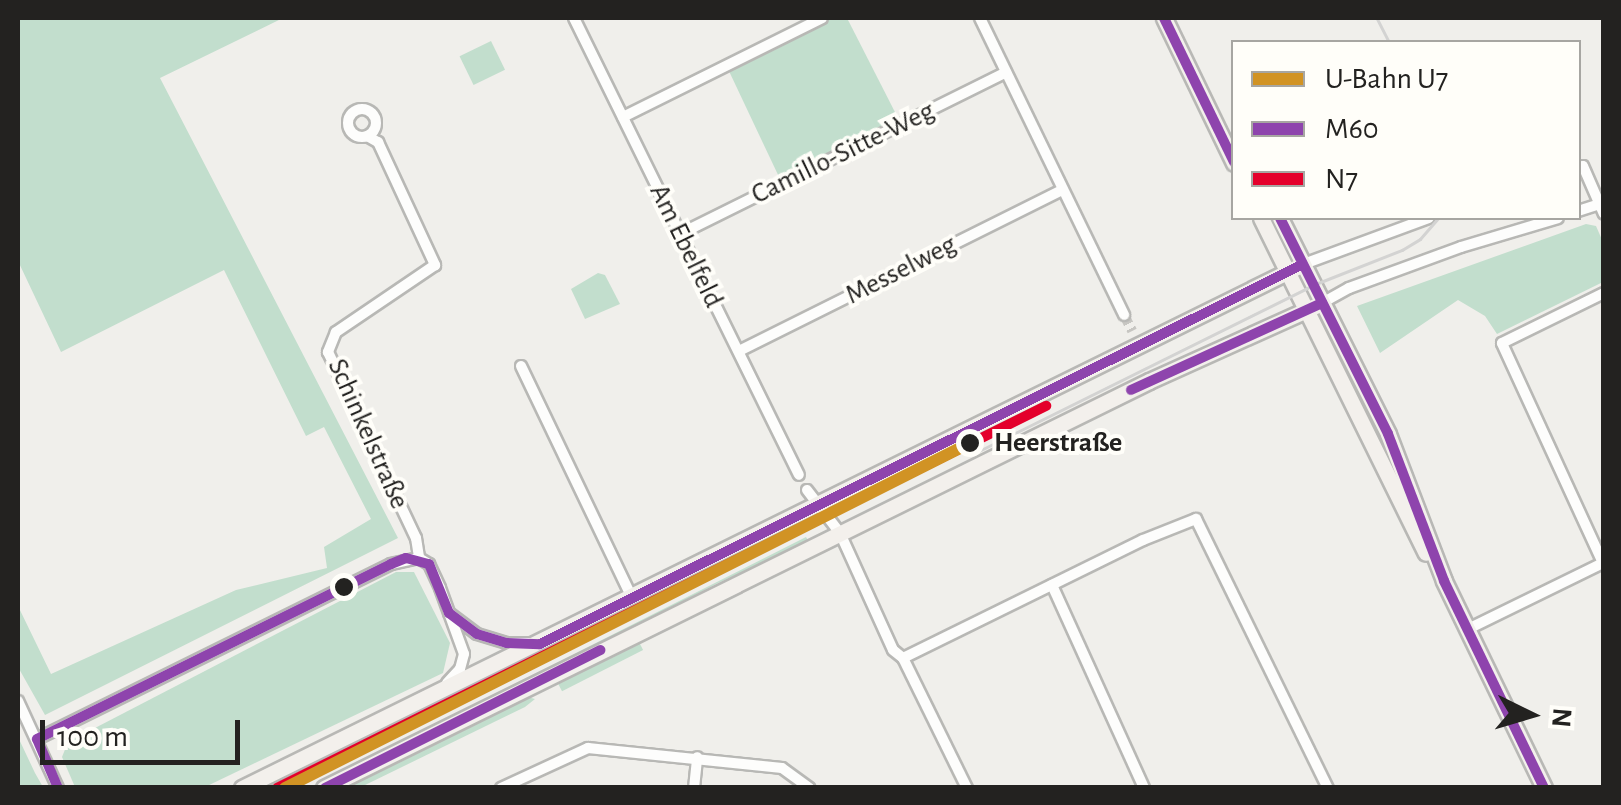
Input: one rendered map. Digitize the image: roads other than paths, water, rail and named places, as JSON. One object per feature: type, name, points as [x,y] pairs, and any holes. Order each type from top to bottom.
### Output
[{"type":"main road","points":[[1164,18],[1231,156]]},
{"type":"main road","points":[[1219,130],[1231,146]]},
{"type":"main road","points":[[1262,220],[1315,306],[1433,567],[1444,581],[1544,788]]},
{"type":"main road","points":[[1281,220],[1295,268]]},
{"type":"main road","points":[[242,788],[540,644],[811,497],[1134,338],[1295,268]]},
{"type":"main road","points":[[324,788],[1149,381],[1315,306]]},
{"type":"street","name":"Am Ebelfeld","points":[[574,18],[799,475]]},
{"type":"street","points":[[623,117],[822,18]]},
{"type":"street","points":[[980,18],[1124,315]]},
{"type":"street","name":"Camillo-Sitte-Weg","points":[[680,234],[1006,72]]},
{"type":"street","name":"Schinkelstraße","points":[[367,136],[378,142],[435,266],[336,332],[328,352],[416,538],[419,558],[429,564],[464,654],[460,669],[436,694]]},
{"type":"street","points":[[1581,167],[1601,209]]},
{"type":"street","name":"Messelweg","points":[[740,352],[1062,190]]},
{"type":"street","points":[[1295,268],[1423,220]]},
{"type":"street","points":[[1315,306],[1442,254],[1552,220]]},
{"type":"street","points":[[1466,630],[1603,563],[1502,343],[1604,293]]},
{"type":"street","points":[[520,366],[631,596]]},
{"type":"street","points":[[811,497],[840,533],[893,650],[902,658],[966,788]]},
{"type":"street","points":[[902,658],[1172,527],[1196,519],[1328,788]]},
{"type":"street","points":[[37,739],[392,564],[419,558]]},
{"type":"street","points":[[1052,586],[1144,788]]},
{"type":"street","points":[[450,613],[490,639],[540,644]]},
{"type":"street","points":[[18,701],[58,788]]},
{"type":"street","points":[[502,788],[588,748],[782,768],[810,788]]},
{"type":"street","points":[[694,788],[697,757]]},
{"type":"tunnel","points":[[1124,315],[1132,331]]},
{"type":"tram line","points":[[1377,18],[1388,40]]},
{"type":"tram line","points":[[975,453],[1313,285],[1402,250],[1420,239],[1436,220]]},
{"type":"metro line","name":"U7","points":[[285,788],[970,443]]},
{"type":"place","name":"Heerstraße","points":[[970,443]]}]
